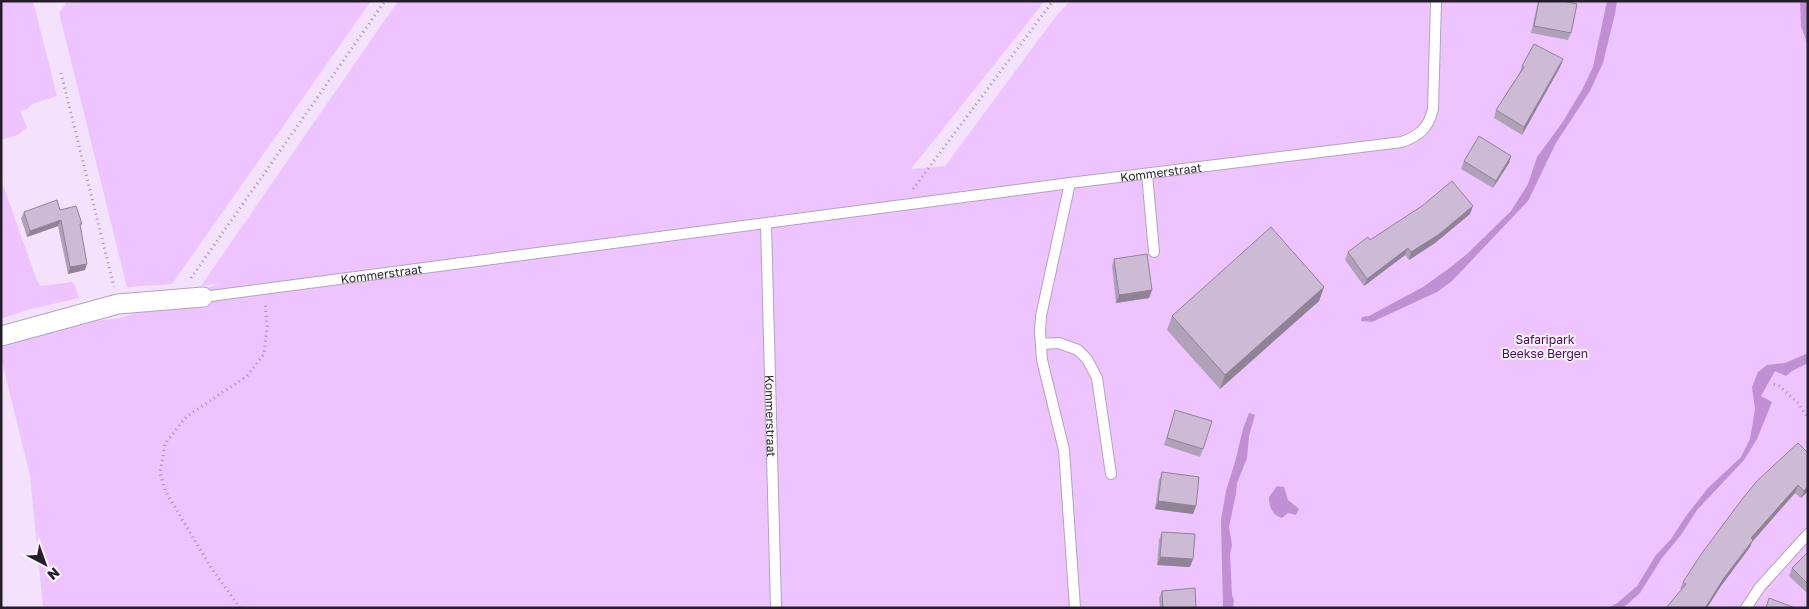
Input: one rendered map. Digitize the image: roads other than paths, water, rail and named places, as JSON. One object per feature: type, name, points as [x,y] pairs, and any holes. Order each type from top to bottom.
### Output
[{"type":"street","name":"Kommerstraat","points":[[1,336],[118,304],[203,297]]},
{"type":"lane","name":"Kommerstraat","points":[[203,297],[1070,183],[1402,142],[1418,136],[1431,119],[1433,109],[1436,1]]},
{"type":"lane","points":[[1147,174],[1154,252]]},
{"type":"lane","points":[[1070,183],[1041,316],[1041,344],[1042,360],[1064,450],[1075,608]]},
{"type":"lane","name":"Kommerstraat","points":[[766,224],[776,608]]},
{"type":"lane","points":[[1041,344],[1059,343],[1078,350],[1087,359],[1097,378],[1111,474]]},
{"type":"lane","points":[[1746,608],[1760,587],[1808,534]]},
{"type":"park label","name":"Safaripark Beekse Bergen","points":[[1545,346]]}]
